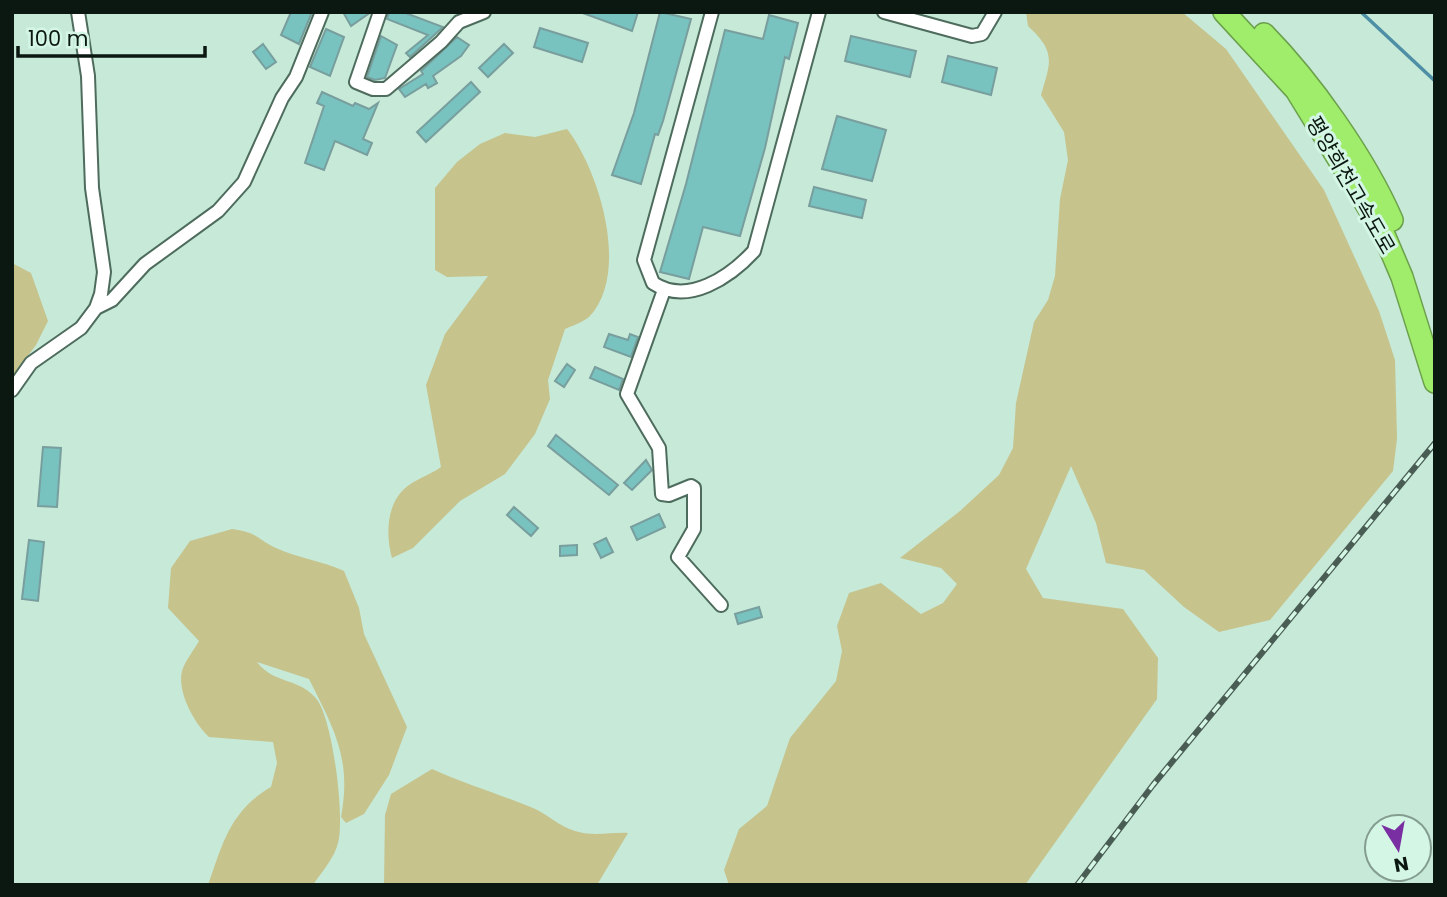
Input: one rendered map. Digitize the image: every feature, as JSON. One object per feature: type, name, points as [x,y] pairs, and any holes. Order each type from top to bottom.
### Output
[{"type":"highway","name":"평양희천고속도로","points":[[1224,12],[1296,90],[1382,230],[1402,277],[1435,382]]},
{"type":"highway","name":"평양희천고속도로","points":[[1243,12],[1297,67],[1353,151],[1390,216],[1435,337]]},
{"type":"street","points":[[12,390],[31,363],[81,328],[96,308],[104,272],[92,188],[88,76],[78,12]]},
{"type":"street","points":[[96,308],[112,300],[145,264],[218,211],[244,182],[282,98],[296,77],[322,12]]},
{"type":"street","points":[[380,12],[356,82],[373,89],[386,89],[441,43],[459,22],[484,12]]},
{"type":"street","points":[[712,12],[643,260],[647,275],[664,290],[674,292],[705,287],[744,262],[754,251],[819,12]]},
{"type":"street","points":[[884,12],[972,36],[982,34],[995,12]]},
{"type":"street","points":[[664,290],[626,394],[659,448],[662,495],[691,486],[694,488],[694,528],[678,557],[721,606]]},
{"type":"shaded area","points":[[1026,12],[1182,12],[1226,49],[1324,190],[1379,311],[1395,360],[1397,439],[1393,471],[1270,620],[1219,632],[1184,607],[1144,570],[1106,563],[1096,523],[1071,466],[1026,569],[1043,598],[1123,609],[1158,658],[1157,699],[1025,885],[729,885],[724,870],[739,829],[767,806],[790,738],[836,681],[842,651],[837,626],[849,593],[881,583],[921,614],[943,603],[957,584],[941,568],[900,558],[960,511],[999,475],[1013,448],[1016,403],[1034,322],[1048,300],[1055,276],[1060,199],[1068,160],[1064,132],[1041,95],[1049,57],[1043,43],[1028,26]]},
{"type":"shaded area","points":[[567,129],[590,169],[606,222],[608,275],[601,298],[589,317],[565,329],[548,380],[550,399],[535,434],[505,474],[460,501],[413,548],[392,558],[389,522],[397,497],[412,483],[441,467],[426,385],[445,334],[488,276],[447,277],[435,270],[435,188],[457,162],[480,144],[505,133],[535,137]]},
{"type":"shaded area","points":[[12,263],[31,273],[48,321],[36,345],[12,377]]},
{"type":"shaded area","points":[[232,529],[252,534],[284,551],[344,571],[359,608],[364,634],[407,727],[389,775],[364,814],[346,823],[341,817],[344,778],[338,745],[309,679],[257,662],[271,674],[311,693],[318,701],[328,729],[339,793],[340,830],[334,854],[313,885],[208,885],[230,829],[246,807],[271,787],[277,763],[273,742],[209,737],[193,716],[182,688],[182,671],[199,641],[168,608],[171,568],[190,541]]},
{"type":"shaded area","points":[[432,769],[533,808],[575,831],[596,834],[628,833],[597,885],[384,885],[385,815],[391,794]]},
{"type":"building","points":[[291,12],[312,12],[299,44],[281,35]]},
{"type":"building","points":[[343,12],[371,12],[351,26]]},
{"type":"building","points":[[389,12],[403,12],[443,27],[410,57],[406,53],[428,35],[387,19]]},
{"type":"building","points":[[580,12],[638,12],[632,31]]},
{"type":"building","points":[[660,12],[691,19],[663,121],[658,135],[655,134],[641,184],[612,175],[634,113]]},
{"type":"building","points":[[769,15],[798,23],[789,59],[785,57],[765,148],[740,236],[703,227],[689,279],[660,272],[686,184],[725,30],[763,39]]},
{"type":"building","points":[[540,28],[588,43],[582,62],[534,47]]},
{"type":"building","points":[[326,29],[344,37],[330,76],[310,67]]},
{"type":"building","points":[[381,36],[397,45],[385,78],[375,80],[367,77]]},
{"type":"building","points":[[851,36],[916,51],[910,77],[845,61]]},
{"type":"building","points":[[457,37],[469,45],[461,56],[433,76],[437,83],[428,88],[426,84],[405,97],[399,89],[423,74],[421,71]]},
{"type":"building","points":[[263,44],[276,62],[266,69],[253,52]]},
{"type":"building","points":[[504,44],[513,53],[488,77],[479,68]]},
{"type":"building","points":[[948,56],[997,68],[991,95],[942,82]]},
{"type":"building","points":[[471,82],[480,92],[426,142],[417,132]]},
{"type":"building","points":[[322,92],[353,106],[355,103],[369,109],[378,103],[363,139],[372,143],[367,155],[335,141],[324,170],[305,163],[324,106],[317,103]]},
{"type":"building","points":[[837,116],[886,130],[872,181],[822,169]]},
{"type":"building","points":[[814,187],[866,200],[862,218],[809,206]]},
{"type":"building","points":[[609,334],[628,340],[630,334],[638,337],[631,357],[604,347]]},
{"type":"building","points":[[567,364],[575,370],[564,387],[555,381]]},
{"type":"building","points":[[595,367],[623,379],[619,390],[590,378]]},
{"type":"building","points":[[556,435],[618,485],[609,495],[548,446]]},
{"type":"building","points":[[43,447],[61,448],[57,507],[38,506]]},
{"type":"building","points":[[646,460],[652,470],[632,490],[624,483]]},
{"type":"building","points":[[514,507],[538,528],[531,536],[507,515]]},
{"type":"building","points":[[659,514],[665,527],[637,540],[631,527]]},
{"type":"building","points":[[606,538],[613,552],[601,558],[594,544]]},
{"type":"building","points":[[29,540],[44,542],[38,601],[22,599]]},
{"type":"building","points":[[577,545],[577,555],[560,556],[560,546]]},
{"type":"building","points":[[759,607],[762,617],[738,624],[735,614]]},
{"type":"waterway","points":[[1361,12],[1435,81]]},
{"type":"railway","points":[[1077,885],[1153,785],[1435,443]]}]
